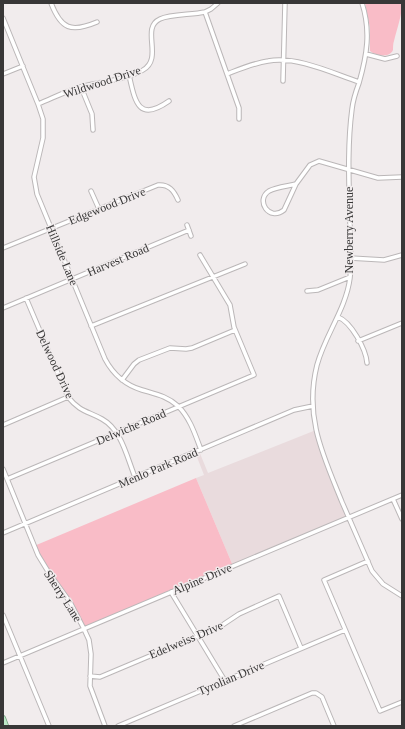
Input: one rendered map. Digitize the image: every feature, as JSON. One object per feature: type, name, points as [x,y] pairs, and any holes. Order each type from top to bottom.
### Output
[{"type":"main road","points":[[3,718],[6,726]]},
{"type":"street","points":[[51,3],[58,19],[67,26],[76,28],[97,22]]},
{"type":"street","name":"Wildwood Drive","points":[[38,104],[81,87],[143,70],[152,61],[152,31],[156,21],[164,18],[205,12],[218,3]]},
{"type":"street","points":[[283,81],[285,3]]},
{"type":"street","name":"Newberry Avenue","points":[[362,3],[366,16],[368,33],[366,54],[352,107],[349,169],[350,278],[346,296],[338,317],[325,342],[317,367],[313,406],[315,427],[321,450],[372,571],[378,580],[402,596]]},
{"type":"street","points":[[205,12],[239,108],[239,119]]},
{"type":"street","name":"Hillside Lane","points":[[3,18],[43,119],[44,131],[35,170],[37,194],[108,365],[122,380],[134,387],[164,397],[179,407],[188,418],[201,450]]},
{"type":"street","points":[[366,54],[385,58],[397,56]]},
{"type":"street","points":[[227,74],[262,62],[284,60],[302,63],[359,82]]},
{"type":"street","points":[[3,74],[23,66]]},
{"type":"street","points":[[129,75],[135,100],[140,107],[146,110],[152,110],[160,107],[168,101]]},
{"type":"street","points":[[81,87],[92,114],[93,130]]},
{"type":"street","points":[[296,184],[268,192],[265,195],[263,202],[266,210],[275,214],[284,210],[296,184],[310,165],[316,162],[322,162],[378,178],[402,177]]},
{"type":"street","name":"Edgewood Drive","points":[[3,248],[156,186],[167,186],[172,189],[178,200]]},
{"type":"street","points":[[91,191],[99,209]]},
{"type":"street","points":[[186,225],[191,236]]},
{"type":"street","name":"Harvest Road","points":[[3,308],[189,230]]},
{"type":"street","points":[[122,380],[134,364],[139,360],[170,348],[192,348],[235,330],[230,305],[200,255]]},
{"type":"street","points":[[350,258],[384,260],[402,255]]},
{"type":"street","points":[[91,326],[245,264]]},
{"type":"street","points":[[307,291],[318,290],[350,278]]},
{"type":"street","name":"Delwood Drive","points":[[26,298],[68,398],[82,410],[107,422],[117,433],[135,477]]},
{"type":"street","points":[[338,317],[347,323],[364,351],[367,363]]},
{"type":"street","points":[[358,341],[402,323]]},
{"type":"street","name":"Delwiche Road","points":[[7,479],[254,375],[235,330]]},
{"type":"street","points":[[3,425],[68,398]]},
{"type":"street","name":"Menlo Park Road","points":[[3,533],[294,410],[313,406]]},
{"type":"street","name":"Sherry Lane","points":[[3,469],[43,564],[70,602],[84,629],[91,654],[91,691],[105,726]]},
{"type":"street","name":"Alpine Drive","points":[[3,663],[402,495]]},
{"type":"street","points":[[393,499],[402,519]]},
{"type":"street","points":[[368,561],[324,580],[380,711],[402,702]]},
{"type":"street","points":[[171,592],[225,681]]},
{"type":"street","name":"Edelweiss Drive","points":[[90,676],[100,677],[198,636],[224,624],[239,614],[279,596],[301,648]]},
{"type":"street","points":[[3,615],[48,726]]},
{"type":"street","name":"Tyrolian Drive","points":[[118,726],[345,630]]},
{"type":"street","points":[[234,726],[312,693],[316,693],[322,697],[334,726]]},
{"type":"shaded area","points":[[365,3],[402,3],[399,22],[393,43],[393,50],[388,55],[378,55],[370,51],[370,28]]},
{"type":"shaded area","points":[[316,430],[321,450],[349,517],[233,566],[196,478],[204,475],[195,452],[199,451],[208,473]]},
{"type":"shaded area","points":[[196,478],[233,566],[84,629],[80,619],[55,582],[34,546]]}]
